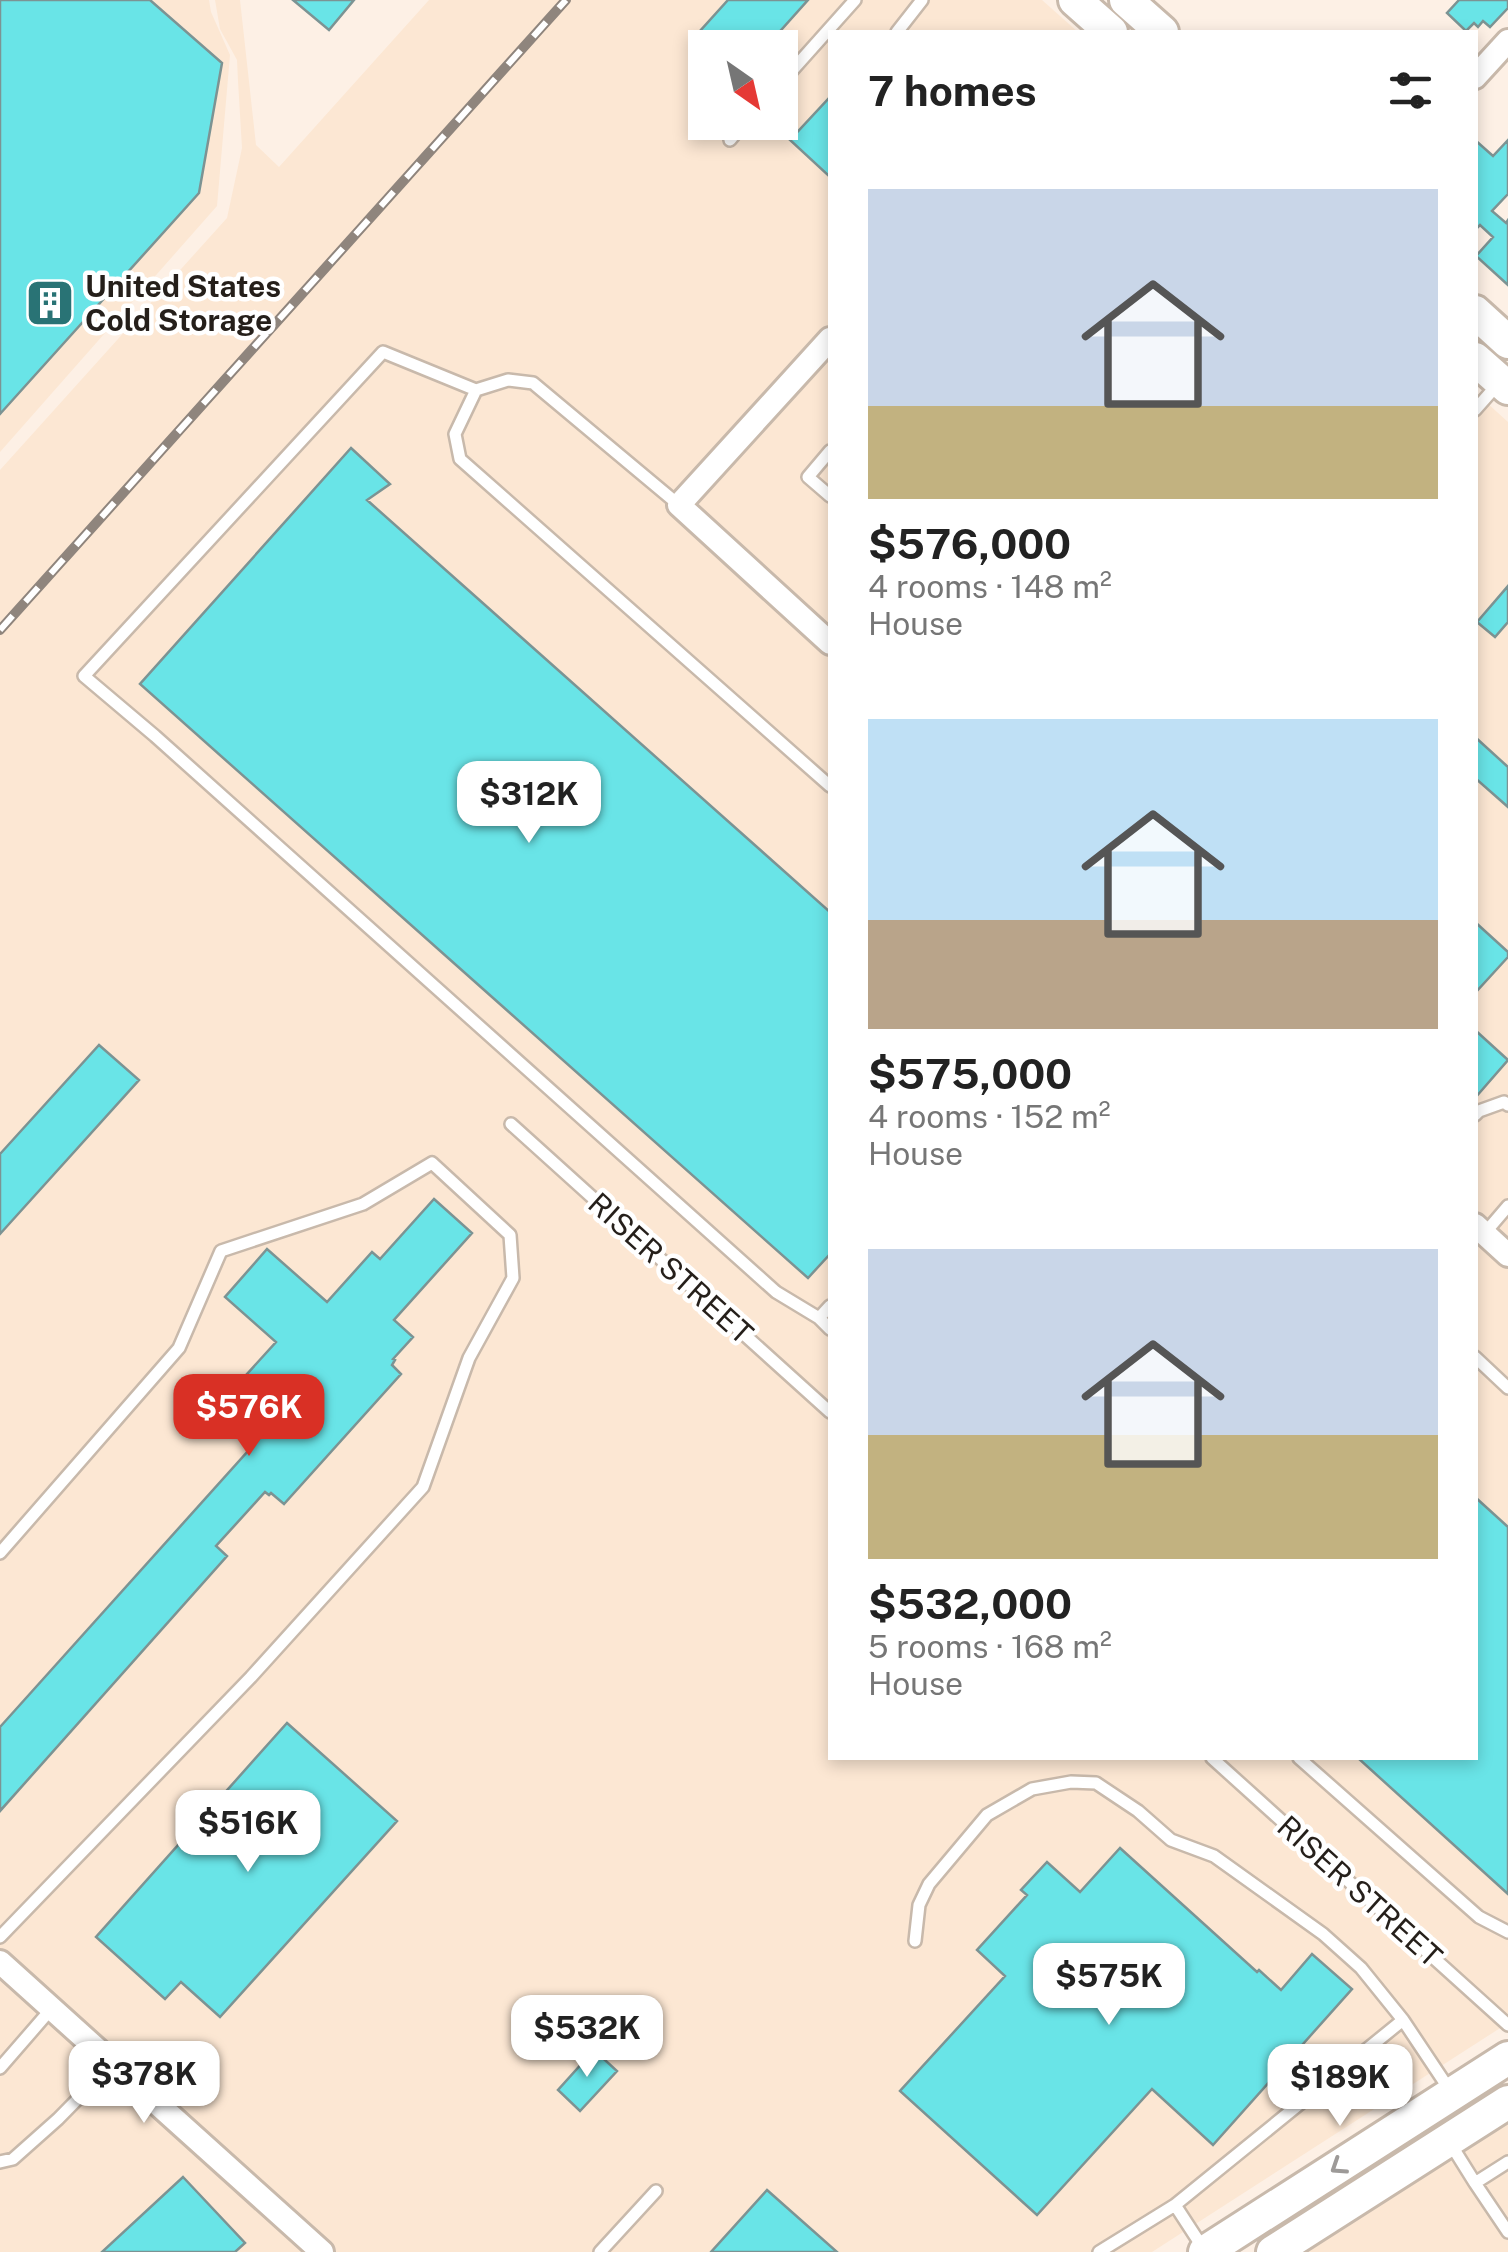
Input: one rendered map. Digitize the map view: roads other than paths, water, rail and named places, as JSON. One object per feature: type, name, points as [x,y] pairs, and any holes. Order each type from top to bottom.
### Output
[{"type":"main road","points":[[1075,0],[1106,30]]},
{"type":"main road","points":[[1126,0],[1160,30]]},
{"type":"main road","points":[[1478,315],[1508,342]]},
{"type":"main road","points":[[1478,360],[1506,381]]},
{"type":"main road","points":[[1205,2252],[1508,2058]]},
{"type":"main road","points":[[1446,2098],[1453,2137]]},
{"type":"main road","points":[[1272,2252],[1508,2102]]},
{"type":"street","points":[[1478,73],[1508,41]]},
{"type":"street","points":[[828,341],[679,505],[828,641]]},
{"type":"street","points":[[1480,1230],[1508,1256]]},
{"type":"street","points":[[0,1962],[322,2252]]},
{"type":"lane","points":[[828,30],[855,0]]},
{"type":"lane","points":[[899,30],[922,0]]},
{"type":"lane","points":[[798,64],[828,30]]},
{"type":"lane","points":[[679,505],[533,383],[508,380],[476,390],[383,352],[84,676],[776,1292],[828,1327]]},
{"type":"lane","points":[[1478,407],[1506,381]]},
{"type":"lane","points":[[476,390],[455,434],[460,459],[828,784]]},
{"type":"lane","points":[[828,453],[808,477],[828,494]]},
{"type":"lane","points":[[1478,1111],[1504,1102],[1508,1105]]},
{"type":"lane","name":"RISER STREET","points":[[512,1124],[828,1410]]},
{"type":"lane","points":[[0,1554],[179,1348],[221,1251],[363,1204],[432,1163],[510,1235],[513,1278],[469,1358],[424,1488],[251,1676],[0,1937]]},
{"type":"lane","points":[[1480,1230],[1508,1206]]},
{"type":"lane","points":[[819,1318],[828,1308]]},
{"type":"lane","points":[[1478,1361],[1508,1388]]},
{"type":"lane","name":"RISER STREET","points":[[1214,1760],[1508,2025]]},
{"type":"lane","points":[[1301,1760],[1479,1917],[1508,1932]]},
{"type":"lane","points":[[915,1940],[920,1905],[930,1884],[986,1815],[1032,1789],[1096,1782],[1138,1811],[1170,1840],[1214,1856],[1323,1934],[1361,1968],[1403,2020],[1446,2098]]},
{"type":"lane","points":[[0,2068],[52,2008]]},
{"type":"lane","points":[[1099,2252],[1175,2205],[1403,2020]]},
{"type":"lane","points":[[0,2162],[13,2159],[113,2063]]},
{"type":"lane","points":[[1453,2137],[1475,2182],[1508,2232]]},
{"type":"lane","points":[[1475,2182],[1508,2162]]},
{"type":"lane","points":[[600,2252],[656,2190]]},
{"type":"lane","points":[[1175,2205],[1205,2252]]},
{"type":"railway","points":[[0,630],[566,0]]},
{"type":"place","name":"United States Cold Storage","points":[[50,303]]}]
